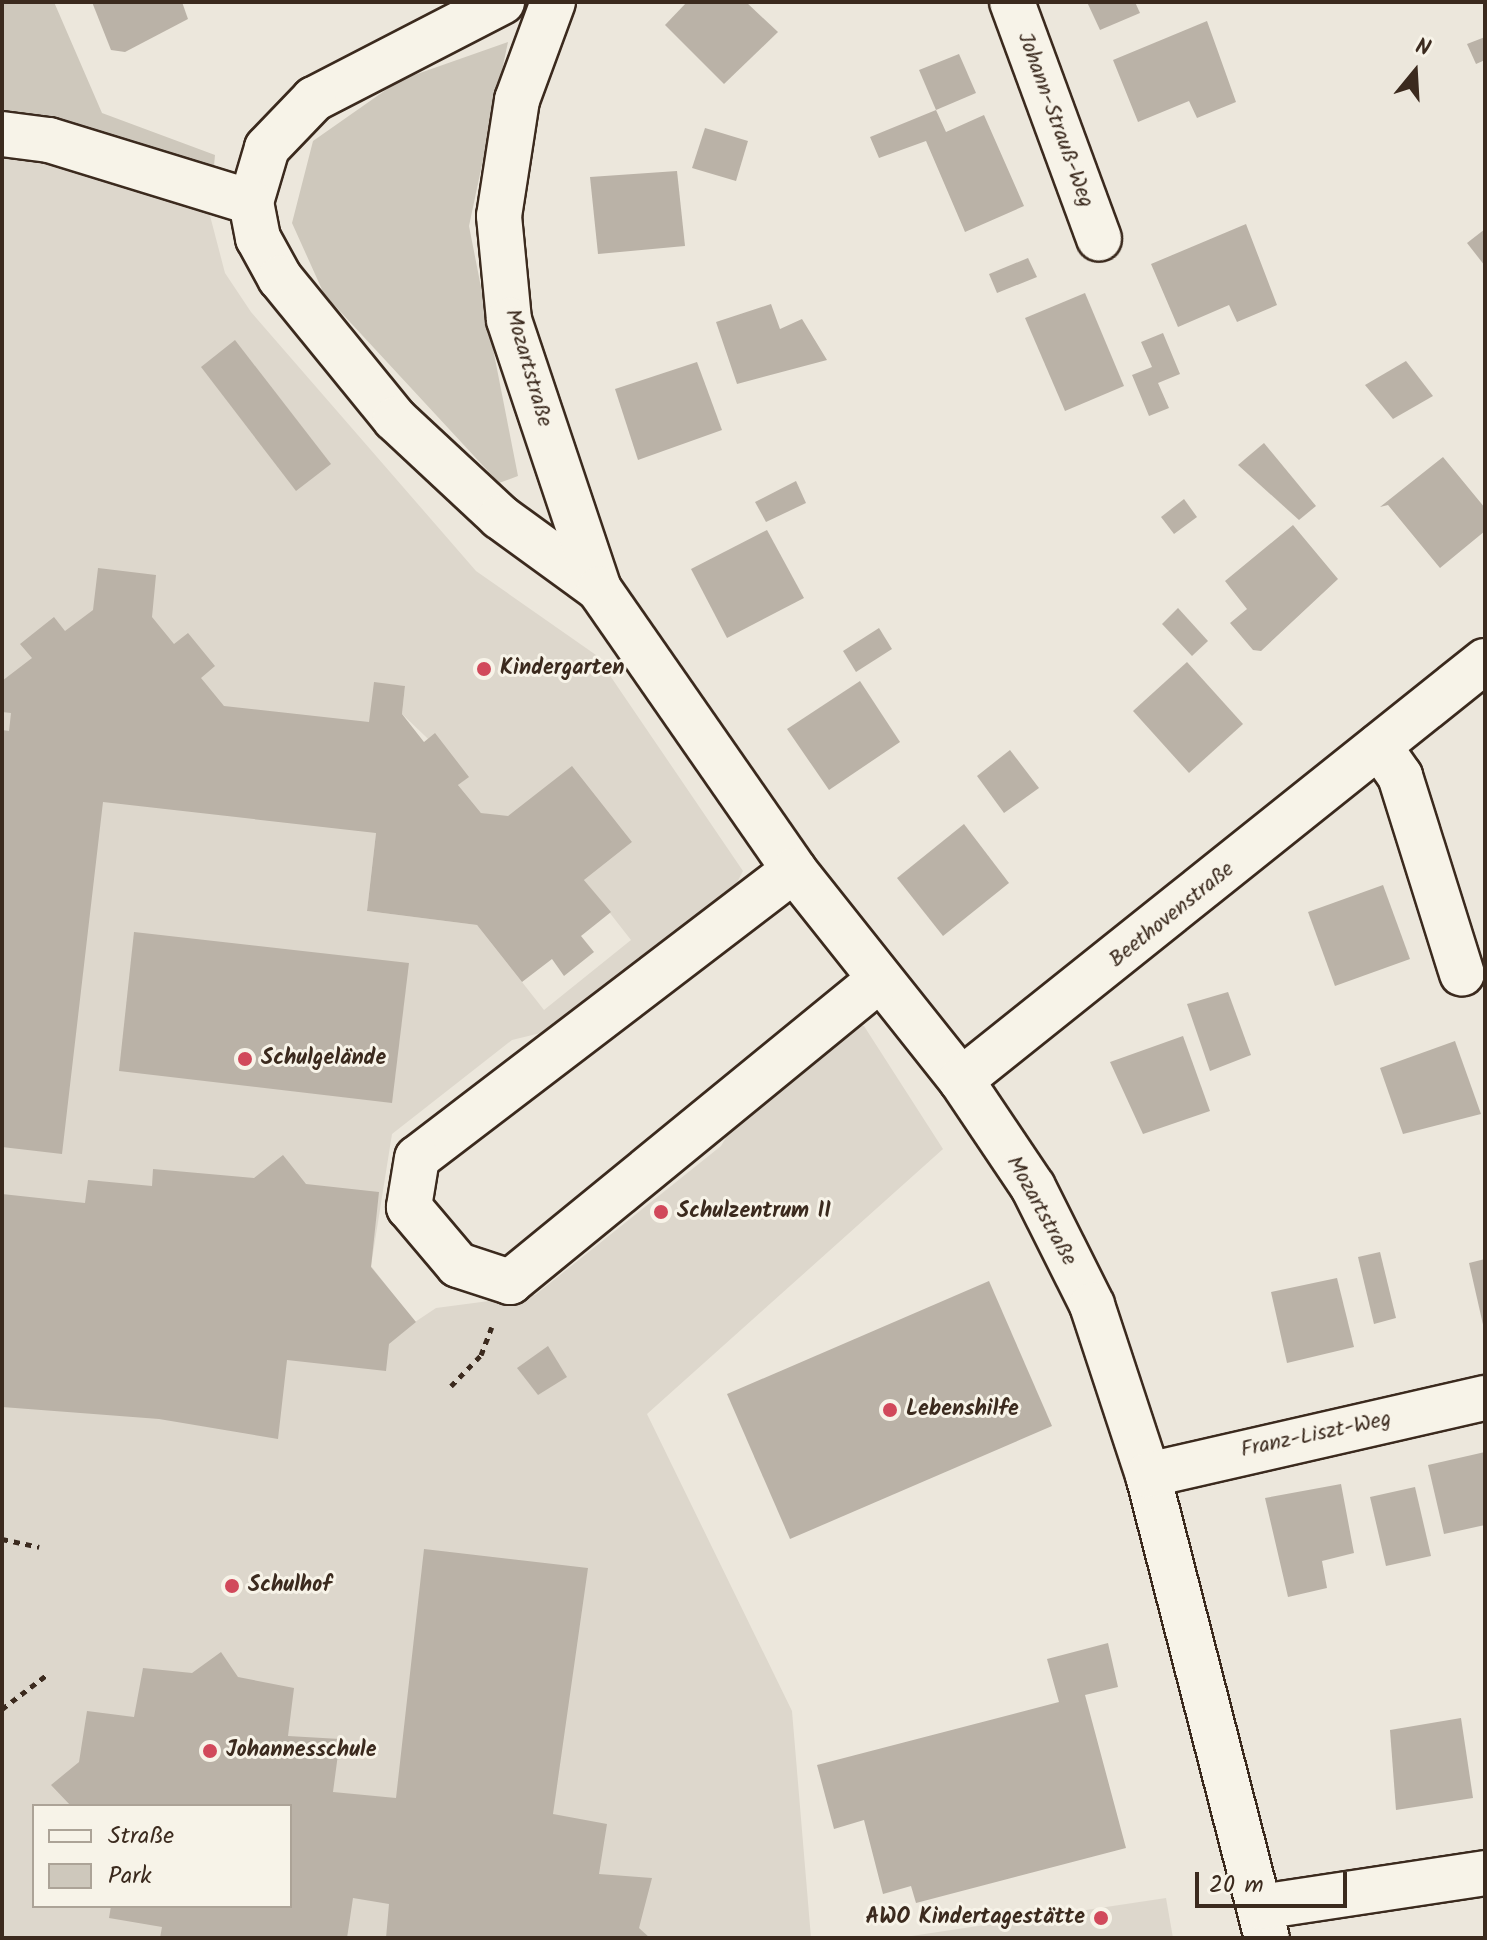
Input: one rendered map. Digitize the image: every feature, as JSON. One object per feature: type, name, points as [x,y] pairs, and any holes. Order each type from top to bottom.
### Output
[{"type":"street","name":"Mozartstraße","points":[[502,2],[314,99],[267,148],[251,202],[258,238],[280,278],[385,409],[500,517],[599,589]]},
{"type":"street","name":"Mozartstraße","points":[[553,2],[517,100],[499,216],[509,320],[599,589],[794,870],[961,1080],[1033,1187],[1092,1305],[1148,1475],[1264,1922]]},
{"type":"street","name":"Johann-Strauß-Weg","points":[[1012,2],[1099,238]]},
{"type":"street","points":[[2,134],[49,140],[251,202]]},
{"type":"street","name":"Beethovenstraße","points":[[961,1080],[1485,661]]},
{"type":"street","points":[[1379,746],[1400,776],[1462,974]]},
{"type":"street","points":[[794,870],[417,1158],[409,1207],[458,1265],[510,1282],[880,979]]},
{"type":"street","name":"Franz-Liszt-Weg","points":[[1148,1475],[1485,1398]]},
{"type":"street","points":[[1264,1922],[1485,1873]]},
{"type":"path","points":[[451,1386],[481,1355],[510,1282]]},
{"type":"path","points":[[2,1539],[39,1547]]},
{"type":"path","points":[[2,1709],[48,1674]]},
{"type":"shaded area","name":"Schulgelände","points":[[2,154],[46,155],[208,208],[225,273],[251,312],[476,571],[596,655],[743,871],[730,896],[565,1027],[512,1040],[392,1134],[371,1266],[415,1322],[436,1308],[535,1295],[721,1146],[751,1096],[852,1026],[864,1026],[943,1149],[647,1414],[792,1711],[811,1938],[2,1938]],"holes":[[[374,683],[405,686],[402,714],[468,777],[458,785],[481,813],[632,842],[584,880],[631,940],[544,1010],[477,925],[367,911],[376,833]]]},
{"type":"shaded area","name":"AWO Kindertagestätte","points":[[1166,1898],[1173,1938],[898,1938]]},
{"type":"green space","points":[[2,2],[54,2],[102,113],[215,155],[213,177],[2,119]]},
{"type":"green space","points":[[508,42],[469,226],[518,476],[499,483],[324,294],[292,223],[313,141],[400,80]]},
{"type":"building","points":[[92,2],[182,2],[188,19],[125,52],[111,50]]},
{"type":"building","points":[[687,2],[746,2],[778,32],[724,84],[665,25]]},
{"type":"building","points":[[1087,2],[1135,2],[1140,13],[1100,30]]},
{"type":"building","points":[[1207,21],[1236,102],[1197,118],[1189,101],[1138,122],[1113,60]]},
{"type":"building","points":[[1485,37],[1485,60],[1476,64],[1467,44]]},
{"type":"building","points":[[959,54],[976,93],[936,110],[919,70]]},
{"type":"building","points":[[936,110],[946,132],[984,115],[1024,206],[965,232],[926,141],[879,158],[870,137]]},
{"type":"building","points":[[705,128],[748,141],[736,181],[692,168]]},
{"type":"building","points":[[677,171],[685,246],[598,254],[590,177]]},
{"type":"building","points":[[1246,224],[1277,305],[1237,322],[1229,305],[1178,327],[1151,264]]},
{"type":"building","points":[[1485,229],[1485,266],[1467,243]]},
{"type":"building","points":[[1028,258],[1037,277],[997,293],[989,274]]},
{"type":"building","points":[[1085,293],[1124,386],[1065,411],[1025,318]]},
{"type":"building","points":[[771,304],[780,329],[802,319],[827,360],[737,384],[716,322]]},
{"type":"building","points":[[1163,333],[1180,374],[1158,383],[1169,408],[1149,416],[1132,375],[1152,367],[1141,342]]},
{"type":"building","points":[[235,340],[331,464],[296,491],[201,367]]},
{"type":"building","points":[[1406,361],[1433,396],[1393,419],[1365,385]]},
{"type":"building","points":[[697,362],[722,430],[638,460],[615,389]]},
{"type":"building","points":[[1264,443],[1316,506],[1299,520],[1238,465]]},
{"type":"building","points":[[1443,457],[1485,508],[1485,531],[1440,568],[1388,505],[1380,507]]},
{"type":"building","points":[[796,481],[806,503],[766,522],[755,502]]},
{"type":"building","points":[[1184,499],[1197,517],[1174,534],[1161,517]]},
{"type":"building","points":[[1293,525],[1338,579],[1261,651],[1253,650],[1230,623],[1247,609],[1225,581]]},
{"type":"building","points":[[767,530],[804,598],[727,638],[691,569]]},
{"type":"building","points":[[98,568],[156,575],[152,617],[174,644],[188,633],[215,666],[201,678],[224,706],[369,722],[374,682],[405,686],[402,714],[424,742],[435,733],[469,777],[458,785],[481,813],[508,816],[572,766],[632,842],[584,880],[611,912],[581,936],[594,952],[564,976],[552,959],[522,982],[477,925],[367,911],[376,833],[103,802],[62,1154],[2,1147],[2,730],[9,731],[11,713],[2,712],[2,681],[32,658],[20,644],[54,617],[65,631],[93,610]]},
{"type":"building","points":[[1178,608],[1208,641],[1192,656],[1162,624]]},
{"type":"building","points":[[879,628],[892,649],[856,672],[843,651]]},
{"type":"building","points":[[1187,662],[1243,724],[1189,773],[1133,711]]},
{"type":"building","points":[[860,681],[900,742],[829,790],[787,729]]},
{"type":"building","points":[[1010,750],[1039,788],[1004,813],[977,776]]},
{"type":"building","points":[[964,824],[1009,883],[943,936],[897,878]]},
{"type":"building","points":[[1383,885],[1410,959],[1335,986],[1308,912]]},
{"type":"building","points":[[134,932],[409,963],[392,1103],[119,1071]]},
{"type":"building","points":[[1228,992],[1251,1055],[1210,1071],[1187,1004]]},
{"type":"building","points":[[1183,1036],[1210,1111],[1143,1134],[1110,1062]]},
{"type":"building","points":[[1455,1041],[1481,1114],[1403,1134],[1380,1068]]},
{"type":"building","points":[[283,1155],[306,1184],[379,1192],[371,1267],[416,1322],[389,1344],[386,1371],[287,1360],[278,1439],[159,1419],[2,1407],[2,1194],[85,1203],[88,1180],[152,1186],[153,1169],[254,1178]]},
{"type":"building","points":[[1380,1252],[1396,1318],[1374,1324],[1358,1257]]},
{"type":"building","points":[[1485,1259],[1485,1329],[1484,1329],[1469,1263]]},
{"type":"building","points":[[1337,1278],[1354,1347],[1287,1363],[1271,1292]]},
{"type":"building","name":"Lebenshilfe","points":[[989,1281],[1052,1426],[790,1539],[727,1394]]},
{"type":"building","points":[[548,1346],[567,1377],[538,1395],[517,1368]]},
{"type":"building","points":[[1485,1452],[1485,1525],[1444,1534],[1428,1465]]},
{"type":"building","points":[[1341,1484],[1354,1553],[1322,1561],[1327,1588],[1288,1597],[1265,1498]]},
{"type":"building","points":[[1415,1487],[1431,1556],[1386,1566],[1370,1497]]},
{"type":"building","name":"Johannesschule","points":[[424,1549],[588,1568],[553,1814],[607,1824],[599,1874],[652,1878],[639,1928],[650,1938],[386,1938],[389,1904],[353,1898],[347,1938],[160,1938],[162,1927],[109,1918],[111,1908],[292,1908],[292,1804],[69,1804],[51,1785],[79,1762],[87,1711],[134,1717],[143,1668],[192,1673],[221,1652],[238,1677],[294,1688],[288,1736],[340,1739],[333,1792],[396,1798]]},
{"type":"building","points":[[1108,1643],[1118,1687],[1085,1695],[1126,1848],[916,1903],[911,1886],[883,1894],[864,1820],[834,1829],[817,1765],[1059,1702],[1047,1659]]},
{"type":"building","points":[[1461,1718],[1473,1798],[1396,1810],[1390,1730]]},
{"type":"place","name":"Kindergarten","points":[[484,669]]},
{"type":"place","name":"Schulgelände","points":[[245,1059]]},
{"type":"place","name":"Schulzentrum II","points":[[661,1212]]},
{"type":"place","name":"Lebenshilfe","points":[[890,1410]]},
{"type":"place","name":"Schulhof","points":[[232,1586]]},
{"type":"place","name":"Johannesschule","points":[[210,1751]]},
{"type":"place","name":"AWO Kindertagestätte","points":[[1101,1918]]}]
